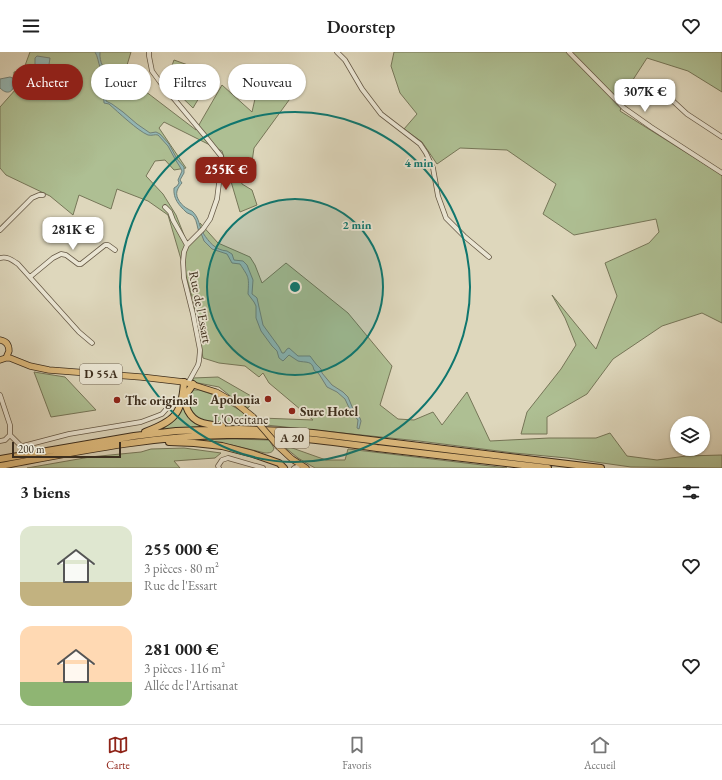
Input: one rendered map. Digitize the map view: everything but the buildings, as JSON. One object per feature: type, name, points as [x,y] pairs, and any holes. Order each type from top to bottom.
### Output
[{"type":"highway","points":[[188,383],[189,390],[186,398],[187,407],[188,411],[193,417],[199,422],[210,425],[232,426],[239,429]]},
{"type":"highway","points":[[134,436],[161,426],[174,416],[178,410],[188,383]]},
{"type":"highway","name":"L'Occitane","points":[[0,459],[134,436],[176,431],[239,429],[313,433],[601,468]]},
{"type":"highway","name":"L'Occitane","points":[[0,466],[128,443],[170,438],[248,435],[318,440],[548,468]]},
{"type":"highway","points":[[152,440],[158,442],[180,442],[222,446],[279,463],[284,468]]},
{"type":"main road","points":[[0,340],[8,344],[9,351],[8,356],[2,360]]},
{"type":"main road","name":"D 55A","points":[[9,351],[19,361],[30,366],[49,370],[141,377],[188,383],[216,392],[243,408],[253,417],[282,450],[303,467]]},
{"type":"main road","name":"D 55A","points":[[2,360],[19,361]]},
{"type":"street","points":[[149,52],[152,71],[221,156],[217,199],[210,219],[203,229],[187,245],[170,212],[165,207]]},
{"type":"street","points":[[337,52],[345,60],[362,89],[381,114],[420,144],[433,168],[438,196],[446,218],[464,236],[489,257]]},
{"type":"street","points":[[569,52],[624,108],[722,173]]},
{"type":"street","points":[[674,102],[687,114],[722,137]]},
{"type":"street","points":[[0,230],[32,198],[43,195]]},
{"type":"street","points":[[30,277],[53,258],[61,254],[66,255],[78,264],[81,264],[105,245],[108,245],[116,250]]},
{"type":"street","name":"Rue de l'Essart","points":[[187,245],[184,252],[183,262],[184,278],[200,350],[198,365],[188,383]]},
{"type":"street","points":[[1,256],[18,264],[79,332],[92,343]]},
{"type":"street","points":[[0,395],[10,425],[10,435],[23,446],[70,434],[141,422],[162,414],[170,405]]},
{"type":"street","points":[[0,441],[4,440],[10,435]]},
{"type":"street","points":[[219,468],[218,466],[222,460],[228,458],[263,468]]},
{"type":"street","points":[[294,468],[303,467]]},
{"type":"green space","points":[[30,52],[131,52],[127,64],[91,64],[91,100],[151,100],[151,96],[196,130],[213,100],[220,100],[220,88],[222,85],[228,90],[228,100],[239,100],[252,112],[255,100],[289,100],[254,148],[252,162],[234,162],[242,184],[252,190],[257,205],[240,212],[222,151],[164,122],[159,128],[186,168],[174,170],[165,160],[155,161],[146,176],[163,194],[176,215],[186,240],[193,242],[198,237],[200,223],[218,243],[250,257],[262,283],[286,263],[348,313],[392,366],[380,405],[398,419],[414,420],[433,412],[442,425],[467,392],[490,441],[549,438],[596,438],[610,433],[627,456],[657,460],[686,456],[722,455],[722,468],[631,467],[567,458],[266,425],[261,418],[313,420],[269,383],[263,373],[259,377],[245,366],[219,363],[203,358],[193,300],[168,215],[148,201],[117,189],[111,209],[79,195],[73,215],[50,196],[6,175],[0,168],[0,107],[12,94],[12,100],[83,100],[83,64],[26,64]]},
{"type":"green space","points":[[394,52],[722,52],[722,92],[688,71],[647,58],[627,89],[620,111],[722,175],[722,323],[702,313],[662,326],[613,359],[587,394],[547,417],[547,434],[521,434],[527,412],[561,369],[576,345],[565,318],[552,295],[596,349],[617,296],[605,263],[649,243],[659,232],[656,219],[574,235],[543,214],[556,184],[507,150],[460,148],[437,164],[422,142],[404,129],[417,114],[400,93],[391,66]]},
{"type":"green space","points":[[174,60],[185,64],[173,64]]},
{"type":"green space","points":[[185,100],[198,100],[193,108]]},
{"type":"green space","points":[[34,372],[65,377],[96,410],[51,417]]},
{"type":"green space","points":[[218,377],[251,396],[252,403],[248,408],[219,387],[193,382],[193,378]]},
{"type":"green space","points":[[193,390],[199,390],[211,394],[245,413],[255,424],[205,421],[195,417],[188,404],[189,393]]},
{"type":"green space","points":[[183,401],[186,412],[206,426],[156,430],[170,423]]},
{"type":"green space","points":[[191,440],[269,440],[274,448],[272,452],[265,453],[232,445]]},
{"type":"green space","points":[[281,444],[326,460],[345,460],[348,449],[507,468],[315,468],[298,458]]},
{"type":"green space","points":[[184,448],[221,453],[215,458],[174,461],[180,468],[27,468],[90,457],[141,452],[151,449]]},
{"type":"water","points":[[95,52],[100,52],[101,64],[99,64]]},
{"type":"water","points":[[37,56],[50,58],[49,64],[35,64],[35,58]]},
{"type":"water","points":[[12,78],[11,91],[6,92],[0,88],[0,79]]},
{"type":"water","points":[[104,100],[106,100],[150,133],[156,132],[160,134],[169,144],[177,159],[184,167],[184,173],[180,180],[182,183],[177,191],[178,199],[181,204],[192,211],[196,216],[201,229],[199,232],[194,217],[186,212],[176,199],[174,188],[179,183],[178,180],[182,171],[168,146],[158,135],[148,135],[144,133],[109,104],[104,103]]},
{"type":"water","points":[[203,231],[205,236],[213,245],[232,254],[234,260],[243,261],[247,265],[253,280],[252,294],[257,298],[263,325],[282,353],[289,348],[298,356],[310,356],[332,385],[348,397],[353,409],[360,418],[361,421],[359,429],[357,428],[358,420],[351,412],[345,399],[337,392],[327,387],[310,363],[298,361],[289,355],[283,361],[279,358],[277,351],[261,331],[256,318],[256,306],[248,294],[248,278],[245,272],[240,264],[232,263],[227,254],[212,249],[204,241],[201,233]]},
{"type":"place","name":"Apolonia","points":[[268,399]]},
{"type":"place","name":"The originals","points":[[117,400]]},
{"type":"place","name":"Sure Hotel","points":[[292,411]]}]
